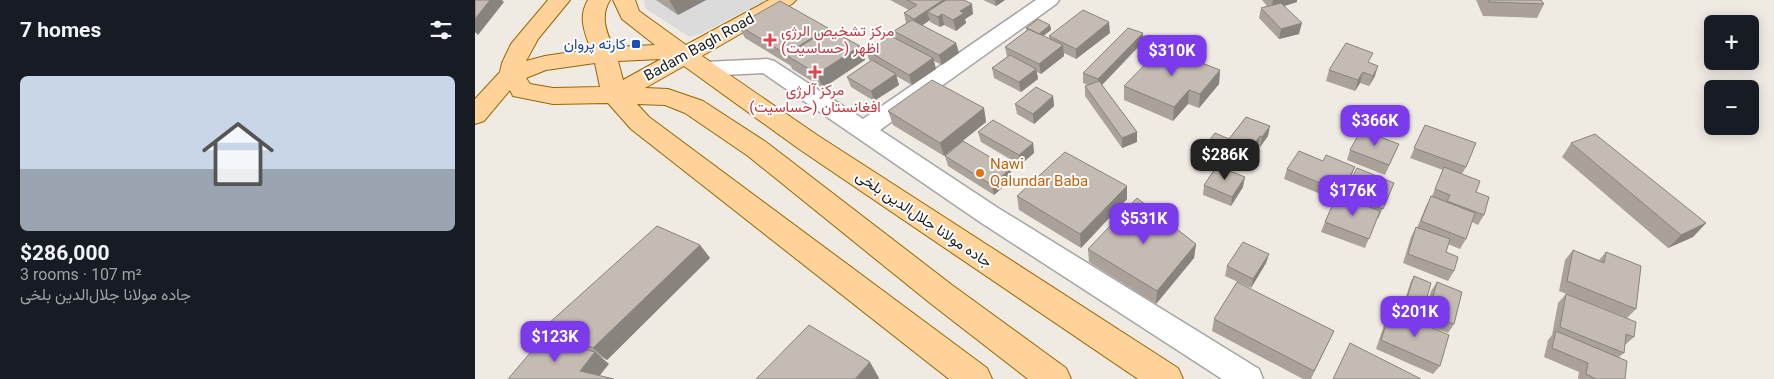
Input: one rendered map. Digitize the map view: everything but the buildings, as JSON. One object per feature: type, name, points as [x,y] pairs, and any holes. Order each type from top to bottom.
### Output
[{"type":"main road","points":[[559,0],[518,50],[513,63],[512,74],[522,90],[553,96],[614,95],[668,97],[694,107],[757,149],[941,294],[1054,379]]},
{"type":"main road","points":[[599,0],[595,8],[594,30],[605,55],[614,95],[640,123],[975,379]]},
{"type":"main road","name":"جاده مولانا جلال‌الدین بلخی","points":[[625,0],[630,14],[690,58],[858,175],[1166,379]]},
{"type":"main road","name":"Badam Bagh Road","points":[[614,95],[690,58],[785,0]]},
{"type":"main road","points":[[475,115],[512,74],[554,61],[644,52],[690,58]]},
{"type":"street","points":[[863,131],[1049,0]]},
{"type":"street","points":[[690,58],[767,66],[989,215],[1248,379]]},
{"type":"shaded area","points":[[644,0],[766,0],[701,34],[689,37],[645,8]]},
{"type":"place","name":"مرکز تشخیص الرژی (حساسیت) اظهر","points":[[770,40]]},
{"type":"place","name":"کارته پروان","points":[[636,44]]},
{"type":"place","name":"مرکز آلرژی (حساسیت) افغانستان","points":[[815,72]]},
{"type":"place","name":"Nawi Qalundar Baba","points":[[980,173]]}]
